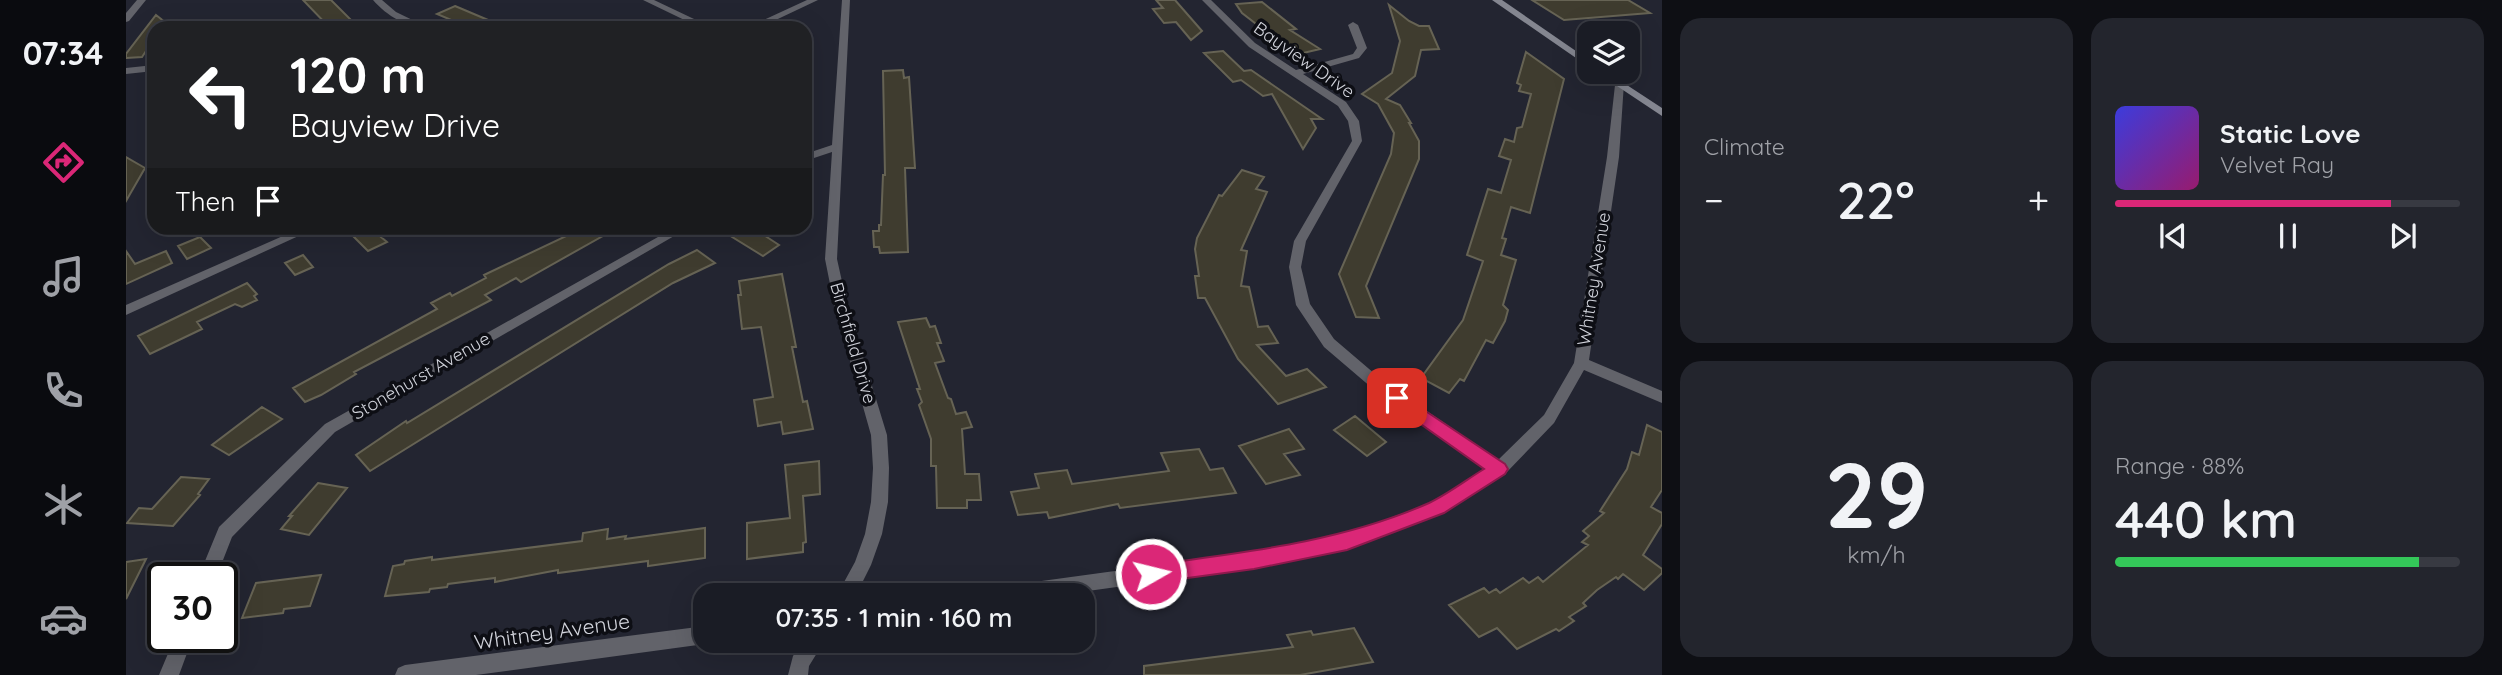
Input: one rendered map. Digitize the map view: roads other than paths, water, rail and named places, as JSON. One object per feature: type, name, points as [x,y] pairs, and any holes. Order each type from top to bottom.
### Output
[{"type":"main road","points":[[1496,0],[1577,56]]},
{"type":"main road","points":[[1620,85],[1662,113]]},
{"type":"street","points":[[126,19],[142,0]]},
{"type":"street","points":[[377,0],[393,14],[408,21]]},
{"type":"street","points":[[648,0],[693,21]]},
{"type":"street","points":[[767,21],[814,0]]},
{"type":"street","name":"Birchfield Drive","points":[[846,0],[831,259],[836,292],[880,438],[881,481],[878,526],[863,569],[854,583]]},
{"type":"street","name":"Bayview Drive","points":[[1206,0],[1237,33],[1342,104],[1353,116],[1357,127],[1357,141],[1300,241],[1296,267],[1303,305],[1329,343],[1377,384],[1499,469]]},
{"type":"street","points":[[1296,73],[1356,56],[1362,48],[1353,25]]},
{"type":"street","points":[[126,71],[147,69]]},
{"type":"street","name":"Whitney Avenue","points":[[1086,583],[1254,560],[1347,541],[1438,508],[1499,469],[1549,419],[1581,363],[1613,157],[1620,85]]},
{"type":"street","points":[[812,156],[839,146]]},
{"type":"street","points":[[126,310],[294,235]]},
{"type":"street","name":"Stonehurst Avenue","points":[[213,562],[225,532],[330,428],[670,235]]},
{"type":"street","points":[[1581,363],[1662,397]]},
{"type":"street","name":"Whitney Avenue","points":[[405,675],[693,637]]},
{"type":"street","points":[[169,675],[178,653]]},
{"type":"street","points":[[799,675],[800,663],[807,653]]}]
